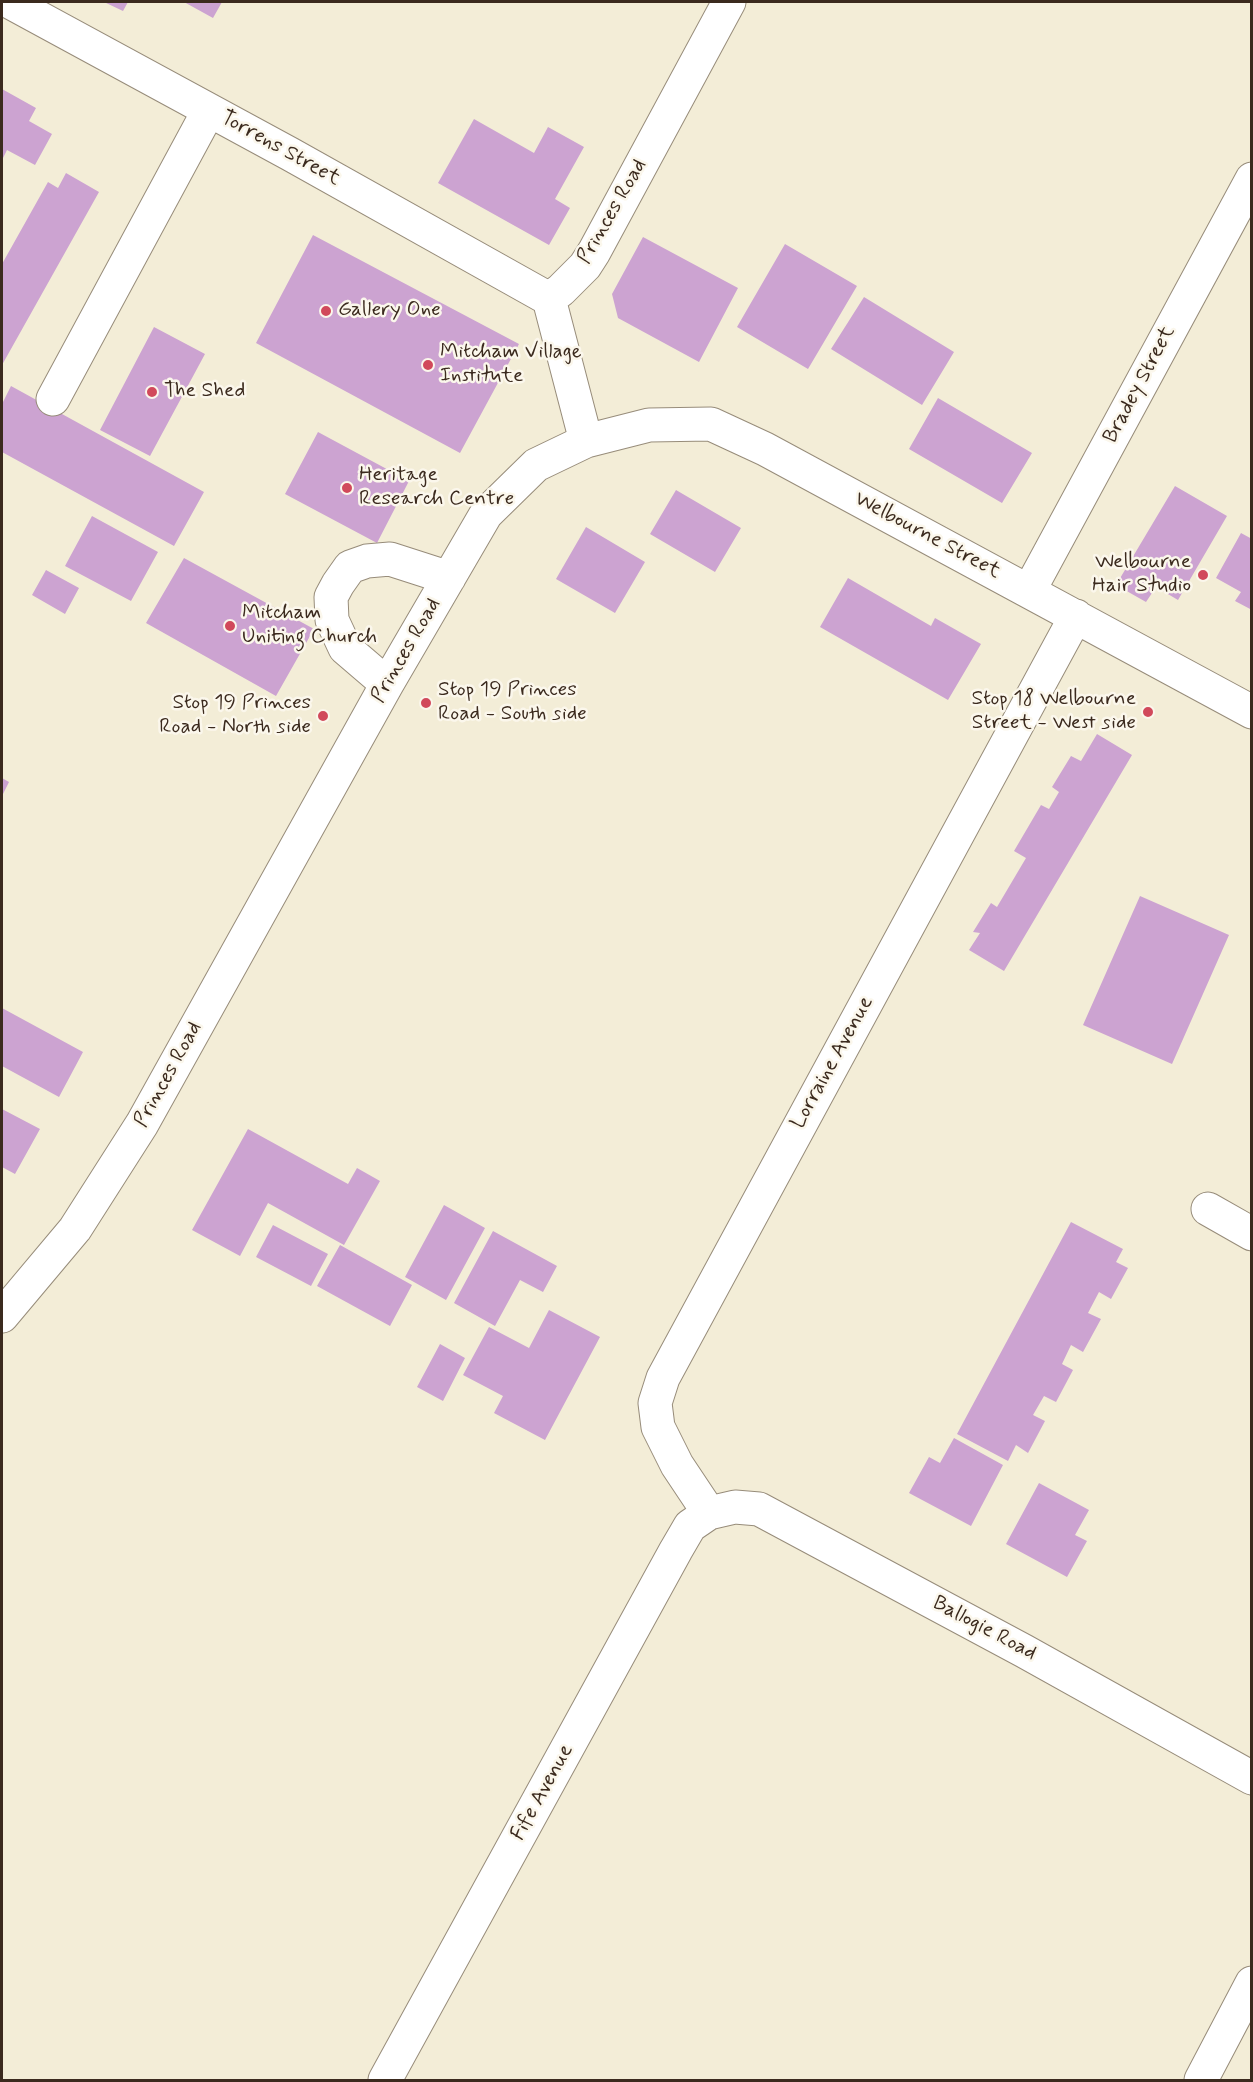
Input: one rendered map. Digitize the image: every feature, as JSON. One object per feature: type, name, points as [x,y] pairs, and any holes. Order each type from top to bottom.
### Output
[{"type":"street","name":"Torrens Street","points":[[10,2],[549,299]]},
{"type":"street","name":"Princes Road","points":[[549,299],[585,266],[594,252],[729,2]]},
{"type":"street","points":[[53,399],[209,110]]},
{"type":"street","name":"Bradey Street","points":[[1029,591],[1251,179]]},
{"type":"street","points":[[549,299],[586,441]]},
{"type":"street","name":"Welbourne Street","points":[[586,441],[649,425],[711,424],[765,449],[1251,712]]},
{"type":"street","name":"Princes Road","points":[[2,1316],[75,1229],[142,1124],[387,684],[486,514],[536,465],[586,441]]},
{"type":"street","points":[[387,684],[345,648],[332,620],[331,597],[338,584],[350,567],[367,561],[390,559],[449,578]]},
{"type":"street","name":"Lorraine Avenue","points":[[709,1514],[680,1471],[658,1427],[655,1403],[663,1378],[1076,616]]},
{"type":"street","points":[[1208,1209],[1251,1234]]},
{"type":"street","name":"Ballogie Road","points":[[709,1514],[735,1507],[759,1509],[1024,1651],[1251,1778]]},
{"type":"street","name":"Fife Avenue","points":[[385,2080],[676,1550],[690,1526],[709,1514]]},
{"type":"street","points":[[1201,2080],[1251,1983]]},
{"type":"building","points":[[104,2],[128,2],[123,11]]},
{"type":"building","points":[[184,2],[222,2],[213,18]]},
{"type":"building","points":[[2,89],[36,108],[29,121],[52,134],[35,165],[7,150],[2,160]]},
{"type":"building","points":[[474,119],[534,153],[548,127],[584,147],[555,199],[570,208],[549,245],[438,183]]},
{"type":"building","points":[[66,173],[99,192],[2,365],[2,264],[48,182],[58,188]]},
{"type":"building","name":"Mitcham Village Institute","points":[[313,235],[519,344],[460,453],[256,343]]},
{"type":"building","points":[[643,237],[738,288],[699,362],[618,318],[612,294]]},
{"type":"building","points":[[785,244],[857,286],[808,369],[737,327]]},
{"type":"building","points":[[864,297],[954,352],[922,405],[831,349]]},
{"type":"building","name":"The Shed","points":[[154,327],[205,354],[150,456],[100,430]]},
{"type":"building","points":[[11,386],[204,492],[174,546],[2,452],[2,404]]},
{"type":"building","points":[[938,398],[1032,453],[1002,503],[909,449]]},
{"type":"building","name":"Heritage Research Centre","points":[[318,432],[409,481],[377,543],[285,494]]},
{"type":"building","points":[[1175,486],[1227,516],[1178,600],[1156,587],[1146,602],[1116,585]]},
{"type":"building","points":[[676,490],[741,528],[715,572],[650,534]]},
{"type":"building","points":[[92,516],[158,552],[131,601],[65,566]]},
{"type":"building","points":[[586,527],[645,562],[615,613],[556,579]]},
{"type":"building","points":[[1241,533],[1252,539],[1252,610],[1235,601],[1241,592],[1216,578]]},
{"type":"building","name":"Mitcham Uniting Church","points":[[184,558],[314,629],[276,696],[146,623]]},
{"type":"building","points":[[46,570],[79,588],[65,614],[32,595]]},
{"type":"building","points":[[848,578],[931,626],[935,618],[981,644],[948,700],[820,627]]},
{"type":"building","points":[[1097,734],[1132,755],[1004,971],[969,950],[980,933],[973,932],[991,903],[997,907],[1026,858],[1014,851],[1041,805],[1049,809],[1059,792],[1052,787],[1071,756],[1081,761]]},
{"type":"building","points":[[2,778],[9,782],[2,796]]},
{"type":"building","points":[[1140,896],[1229,935],[1172,1064],[1083,1025]]},
{"type":"building","points":[[2,1008],[83,1052],[59,1097],[2,1066]]},
{"type":"building","points":[[2,1109],[40,1129],[15,1174],[2,1167]]},
{"type":"building","points":[[248,1129],[348,1184],[357,1168],[380,1181],[344,1245],[268,1203],[240,1256],[192,1230]]},
{"type":"building","points":[[444,1205],[485,1228],[446,1300],[405,1277]]},
{"type":"building","points":[[1071,1222],[1123,1249],[1116,1262],[1128,1268],[1111,1299],[1099,1292],[1088,1313],[1101,1319],[1083,1352],[1071,1345],[1062,1364],[1073,1370],[1056,1402],[1044,1396],[1033,1415],[1045,1421],[1028,1453],[1016,1445],[1008,1461],[957,1434]]},
{"type":"building","points":[[273,1225],[328,1254],[311,1286],[256,1257]]},
{"type":"building","points":[[493,1231],[557,1266],[543,1292],[520,1280],[495,1326],[454,1303]]},
{"type":"building","points":[[340,1245],[412,1285],[390,1326],[317,1286]]},
{"type":"building","points":[[549,1310],[600,1337],[545,1440],[494,1413],[503,1396],[463,1375],[489,1327],[529,1348]]},
{"type":"building","points":[[440,1344],[465,1358],[443,1401],[417,1387]]},
{"type":"building","points":[[954,1438],[1003,1465],[971,1526],[909,1493],[929,1457],[940,1463]]},
{"type":"building","points":[[1039,1483],[1089,1510],[1075,1535],[1087,1541],[1067,1577],[1006,1544]]},
{"type":"place","name":"Gallery One","points":[[326,311]]},
{"type":"place","name":"Mitcham Village Institute","points":[[428,365]]},
{"type":"place","name":"The Shed","points":[[152,392]]},
{"type":"place","name":"Heritage Research Centre","points":[[347,488]]},
{"type":"place","name":"Welbourne Hair Studio","points":[[1203,575]]},
{"type":"place","name":"Mitcham Uniting Church","points":[[230,626]]},
{"type":"place","name":"Stop 19 Princes Road - South side","points":[[426,703]]},
{"type":"place","name":"Stop 18 Welbourne Street - West side","points":[[1148,712]]},
{"type":"place","name":"Stop 19 Princes Road - North side","points":[[323,716]]}]
